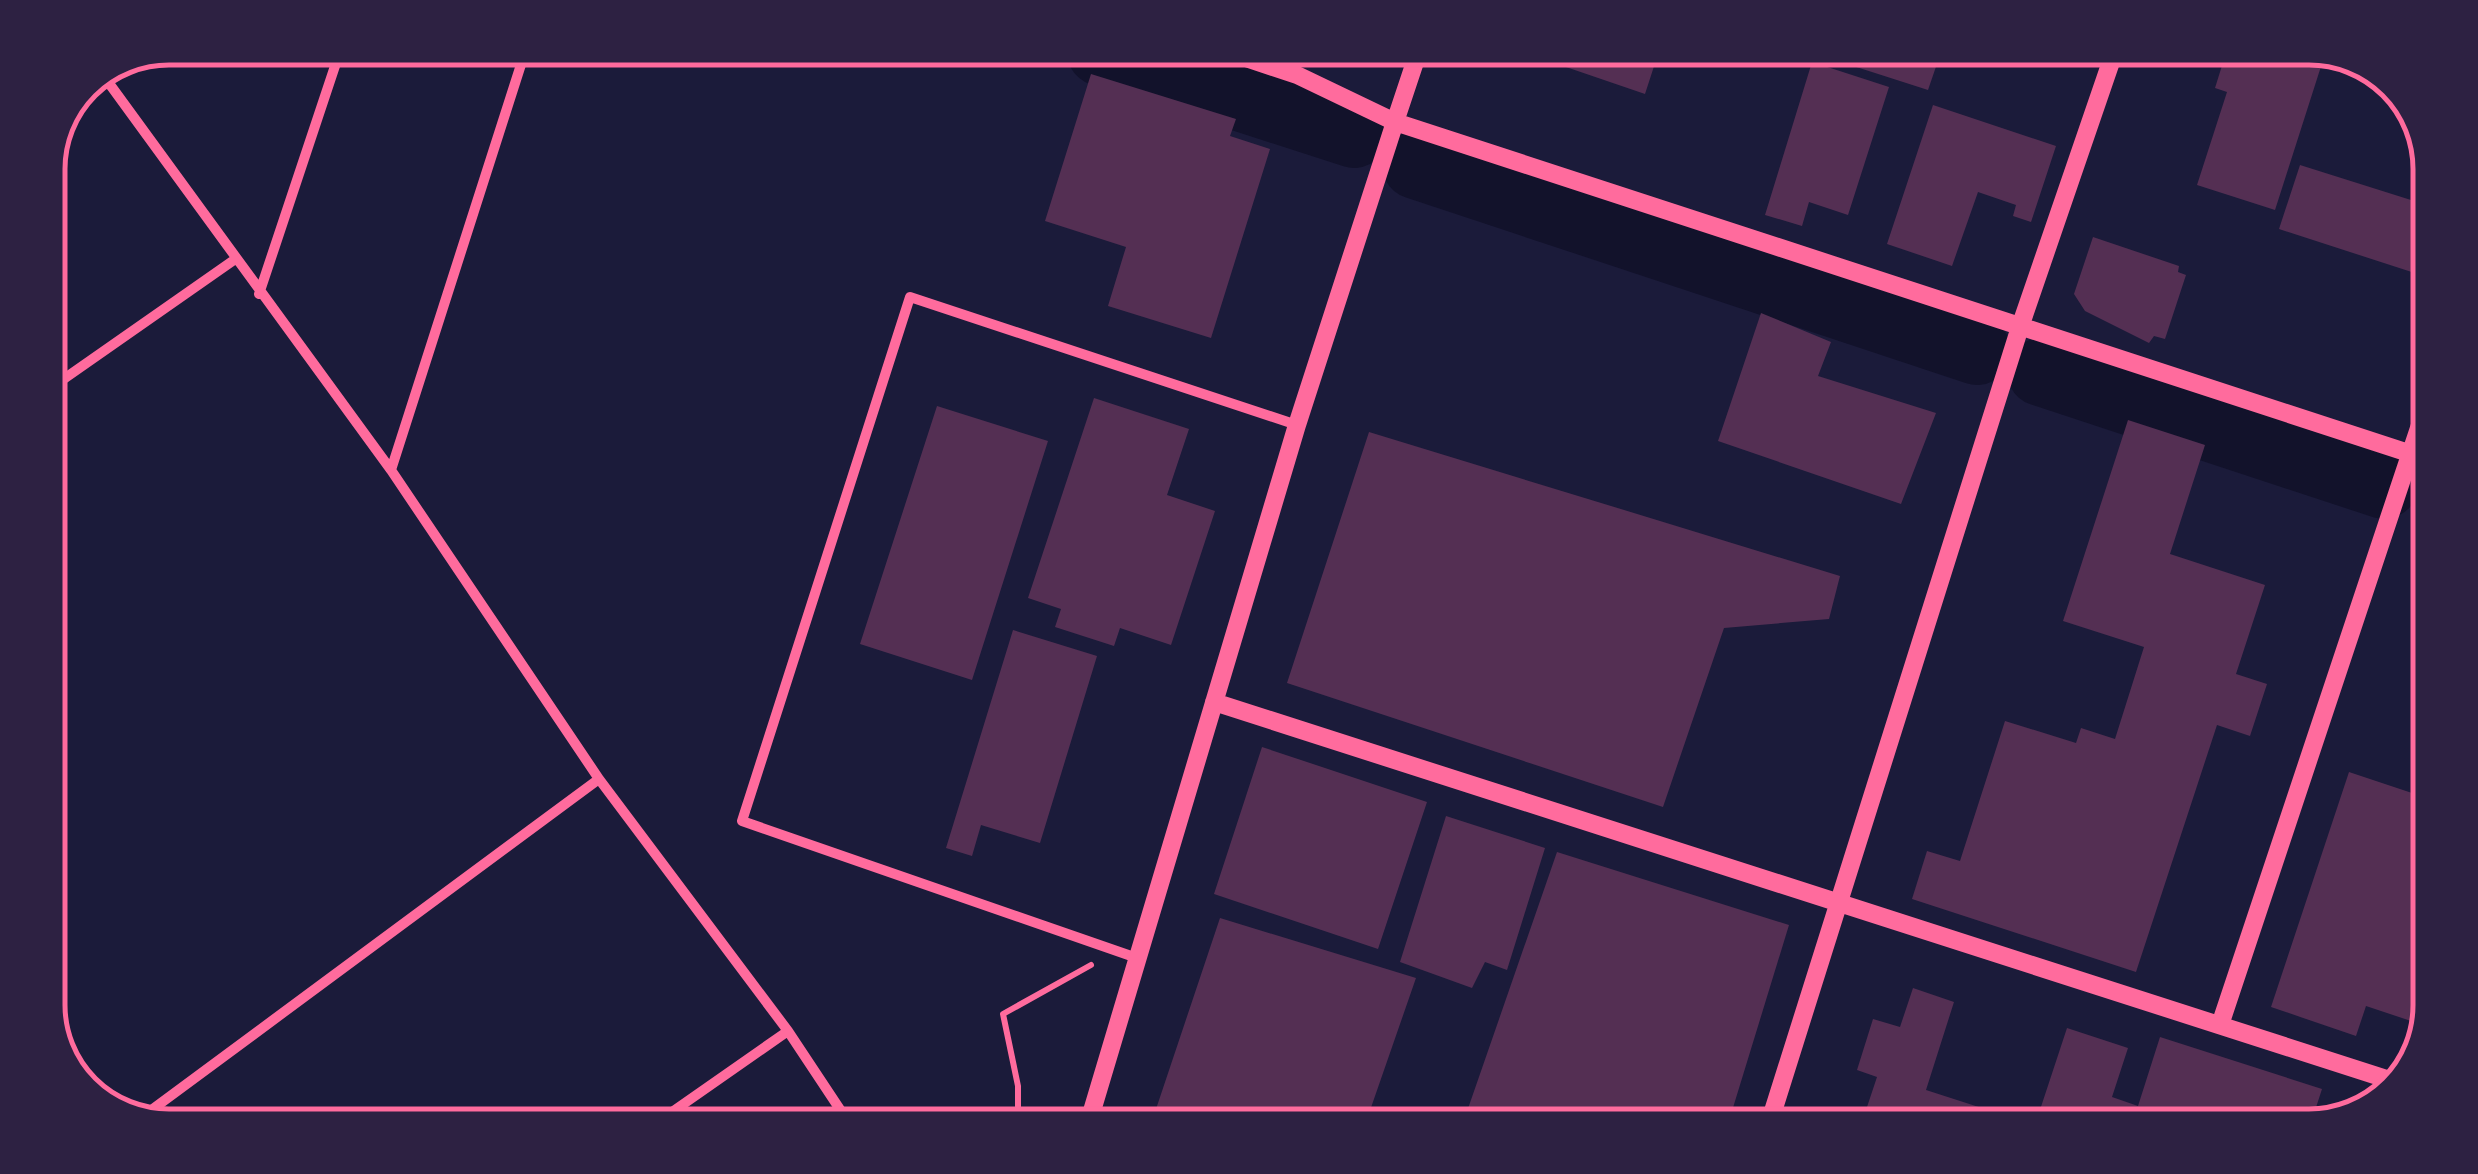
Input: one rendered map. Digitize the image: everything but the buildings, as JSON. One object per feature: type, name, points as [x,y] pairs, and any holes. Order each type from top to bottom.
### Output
[{"type":"street","points":[[259,294],[335,65]]},
{"type":"street","points":[[390,470],[521,65]]},
{"type":"street","points":[[1267,65],[1297,75],[1395,122],[2413,455]]},
{"type":"street","points":[[1093,1109],[1297,425],[1414,65]]},
{"type":"street","points":[[1774,1109],[2020,327],[2110,65]]},
{"type":"street","points":[[110,84],[390,470],[600,779],[788,1031],[841,1109]]},
{"type":"street","points":[[65,378],[234,260]]},
{"type":"street","points":[[1138,958],[742,821],[910,297],[1297,425]]},
{"type":"street","points":[[2220,1025],[2413,474]]},
{"type":"street","points":[[1214,702],[2382,1078]]},
{"type":"street","points":[[155,1108],[600,779]]},
{"type":"street","points":[[676,1109],[788,1031]]},
{"type":"path","points":[[1018,1109],[1018,1086],[1003,1014],[1104,958]]},
{"type":"waterway","points":[[1141,65],[1354,134]]},
{"type":"waterway","points":[[1416,165],[1977,351]]},
{"type":"waterway","points":[[2041,372],[2384,485]]}]
